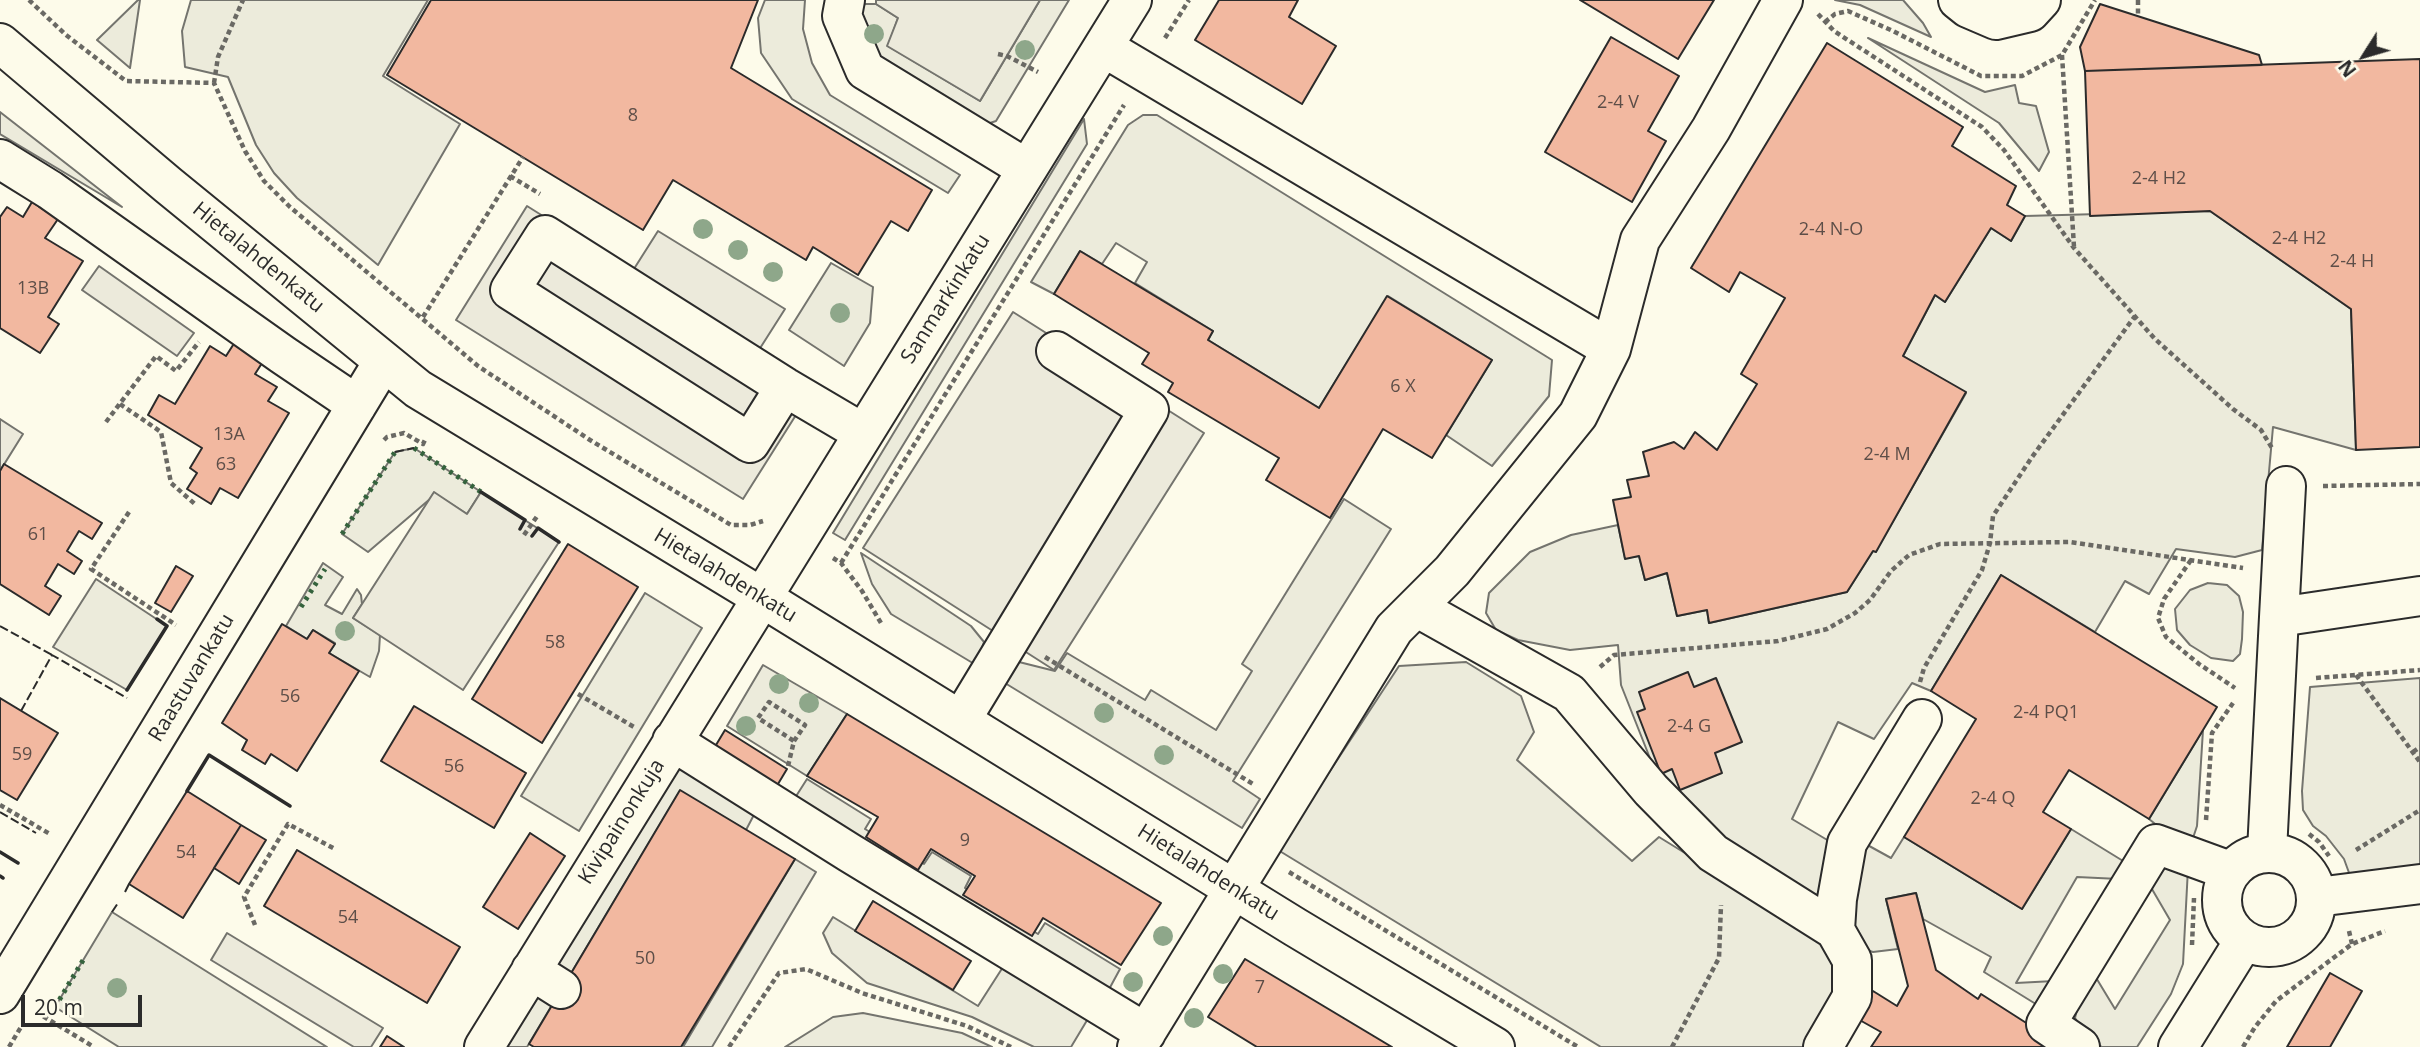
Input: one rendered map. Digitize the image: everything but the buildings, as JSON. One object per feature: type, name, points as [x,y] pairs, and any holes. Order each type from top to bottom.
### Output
[{"type":"main road","points":[[845,0],[842,16],[865,70],[1027,169]]},
{"type":"main road","name":"Sanmarkinkatu","points":[[761,597],[1132,0]]},
{"type":"main road","points":[[1958,0],[1968,8],[1996,20],[2030,12],[2041,0]]},
{"type":"main road","points":[[670,744],[839,847],[1141,1040],[1394,629],[1452,571],[1578,415],[1611,349],[1640,240],[1711,130],[1798,4]]},
{"type":"main road","name":"Hietalahdenkatu","points":[[0,43],[383,362],[438,402],[1495,1047]]},
{"type":"main road","points":[[1102,47],[1611,349]]},
{"type":"main road","points":[[0,159],[50,190],[357,405]]},
{"type":"main road","points":[[785,387],[750,443],[510,290],[545,235],[785,387],[863,433]]},
{"type":"main road","points":[[961,720],[1149,410],[1056,351]]},
{"type":"main road","name":"Raastuvankatu","points":[[16,1002],[383,362]]},
{"type":"main road","points":[[2267,851],[2286,486]]},
{"type":"main road","name":"Kivipainonkuja","points":[[484,1047],[546,979],[670,744],[761,597]]},
{"type":"main road","points":[[2279,617],[2420,597]]},
{"type":"main road","points":[[1416,607],[1569,693],[1651,790],[1713,853],[1835,930],[1852,960],[1852,997],[1823,1047]]},
{"type":"main road","points":[[1835,930],[1847,843],[1922,719]]},
{"type":"main road","points":[[2080,1047],[2046,1024],[2156,844],[2214,865],[2267,851],[2285,854],[2301,864],[2313,879],[2317,897],[2312,922],[2294,941],[2270,948],[2244,941],[2226,923],[2214,865]]},
{"type":"main road","points":[[2317,897],[2420,884]]},
{"type":"main road","points":[[2178,1047],[2244,941]]},
{"type":"path","points":[[29,0],[66,34],[126,81],[214,83]]},
{"type":"path","points":[[243,0],[218,57],[214,83],[245,151],[264,181],[290,207],[424,317],[478,366],[590,440],[731,525],[750,525],[771,518],[841,563],[882,625]]},
{"type":"path","points":[[841,563],[1189,0]]},
{"type":"path","points":[[2138,0],[2138,16]]},
{"type":"path","points":[[1798,4],[1834,31],[1982,127],[2004,150],[2074,248],[2155,339],[2233,409],[2261,430],[2283,466],[2286,486],[2420,484]]},
{"type":"path","points":[[998,54],[1038,72]]},
{"type":"path","points":[[2062,55],[2074,248]]},
{"type":"path","points":[[424,317],[523,157]]},
{"type":"path","points":[[1922,719],[1915,698],[1924,668],[1982,570],[1990,543],[1993,516],[2032,457],[2135,316]]},
{"type":"path","points":[[106,422],[156,356],[176,371],[206,333]]},
{"type":"path","points":[[120,404],[161,432],[171,483],[196,505]]},
{"type":"path","points":[[380,445],[387,437],[404,433],[423,444]]},
{"type":"path","points":[[129,512],[91,569],[177,626]]},
{"type":"path","points":[[524,534],[538,515]]},
{"type":"path","points":[[1569,693],[1614,655],[1777,641],[1827,629],[1855,613],[1870,600],[1891,571],[1909,555],[1940,544],[2070,542],[2281,574]]},
{"type":"path","points":[[2191,560],[2164,599],[2158,618],[2166,637],[2240,692]]},
{"type":"path","points":[[1012,637],[1286,804]]},
{"type":"path","points":[[2310,678],[2420,670]]},
{"type":"path","points":[[2356,675],[2420,762]]},
{"type":"path","points":[[578,694],[670,744]]},
{"type":"path","points":[[769,702],[805,725],[794,741],[758,718],[769,702]]},
{"type":"path","points":[[2191,956],[2196,872],[2214,865],[2205,829],[2212,733],[2233,702]]},
{"type":"path","points":[[2413,752],[2420,747]]},
{"type":"path","points":[[0,805],[50,834]]},
{"type":"path","points":[[2345,857],[2420,810]]},
{"type":"path","points":[[255,925],[244,897],[288,824],[335,849]]},
{"type":"path","points":[[1256,852],[1578,1047]]},
{"type":"path","points":[[1672,1047],[1719,958],[1722,914],[1720,874],[1713,853]]},
{"type":"path","points":[[2243,1047],[2276,1001],[2351,944]]},
{"type":"path","points":[[729,1047],[779,973],[806,969],[862,993],[967,1026],[1011,1047]]},
{"type":"path","points":[[16,1002],[94,1047]]},
{"type":"shaded area","points":[[140,0],[130,68],[97,40]]},
{"type":"shaded area","points":[[191,0],[428,0],[383,76],[460,124],[378,265],[297,198],[274,173],[256,145],[228,77],[185,67],[182,31]]},
{"type":"shaded area","points":[[765,0],[805,0],[803,29],[812,63],[830,95],[960,175],[948,193],[792,99],[761,53],[758,18]]},
{"type":"shaded area","points":[[876,0],[1040,0],[980,101],[887,46],[898,18],[876,4]]},
{"type":"shaded area","points":[[1040,0],[1069,0],[996,121],[984,125],[874,58],[856,17],[865,4],[876,4],[898,18],[888,46],[980,101]]},
{"type":"shaded area","points":[[1835,0],[1903,0],[1931,37],[1860,5]]},
{"type":"shaded area","points":[[1868,38],[1985,92],[2015,85],[2019,103],[2036,106],[2049,152],[2039,171],[1999,123]]},
{"type":"shaded area","points":[[0,112],[122,207],[0,134]]},
{"type":"shaded area","points":[[1143,115],[1157,115],[1552,360],[1549,396],[1492,466],[1446,435],[1492,360],[1388,296],[1319,408],[1208,340],[1213,331],[1135,283],[1147,262],[1116,243],[1102,264],[1080,251],[1054,294],[1031,282],[1128,125]]},
{"type":"shaded area","points":[[1084,119],[1087,144],[845,540],[833,533]]},
{"type":"shaded area","points":[[527,206],[632,272],[658,231],[785,309],[757,353],[813,388],[743,499],[456,320]]},
{"type":"shaded area","points":[[2210,211],[2351,309],[2356,450],[2273,427],[2262,550],[2235,557],[2176,549],[2149,594],[2125,581],[2095,632],[2001,575],[1931,691],[1912,683],[1874,739],[1838,722],[1792,819],[1834,844],[1823,906],[1719,843],[1659,781],[1621,685],[1618,645],[1570,650],[1518,640],[1496,630],[1486,613],[1489,593],[1530,552],[1571,535],[1618,525],[1625,558],[1639,556],[1645,580],[1667,573],[1677,616],[1707,610],[1709,623],[1847,592],[1873,551],[1876,551],[1966,393],[1903,356],[1935,295],[1945,302],[1991,228],[2011,241],[2025,216]]},
{"type":"shaded area","points":[[831,263],[873,287],[870,323],[844,366],[789,330]]},
{"type":"shaded area","points":[[99,266],[194,333],[177,356],[82,290]]},
{"type":"shaded area","points":[[1013,312],[1204,433],[1054,670],[863,548]]},
{"type":"shaded area","points":[[0,419],[23,434],[0,471]]},
{"type":"shaded area","points":[[414,448],[481,492],[467,514],[434,493],[368,552],[342,534],[395,452]]},
{"type":"shaded area","points":[[434,492],[467,514],[481,492],[559,542],[463,690],[353,618]]},
{"type":"shaded area","points":[[1344,499],[1391,529],[1233,781],[1260,799],[1242,828],[1000,680],[1015,661],[1055,671],[1067,653],[1145,700],[1151,690],[1216,730],[1252,671],[1242,664]]},
{"type":"shaded area","points":[[861,553],[971,626],[984,642],[976,665],[891,614],[872,584]]},
{"type":"shaded area","points":[[323,563],[343,577],[325,605],[342,614],[357,589],[362,604],[353,618],[380,635],[379,651],[370,677],[329,653],[335,643],[313,630],[307,639],[286,626]]},
{"type":"shaded area","points":[[96,579],[167,626],[127,690],[53,647]]},
{"type":"shaded area","points":[[2208,583],[2227,585],[2239,596],[2243,612],[2242,639],[2240,654],[2233,661],[2211,658],[2190,645],[2177,630],[2175,609],[2190,590]]},
{"type":"shaded area","points":[[645,593],[702,628],[579,831],[521,796]]},
{"type":"shaded area","points":[[1466,662],[1521,696],[1534,732],[1517,760],[1632,861],[1659,837],[1821,937],[1836,966],[1839,992],[1808,1047],[1601,1047],[1278,850],[1399,666]]},
{"type":"shaded area","points":[[763,665],[847,714],[807,776],[727,726]]},
{"type":"shaded area","points":[[2420,678],[2420,870],[2352,881],[2344,859],[2326,836],[2313,826],[2303,810],[2310,687]]},
{"type":"shaded area","points":[[2203,730],[2197,826],[2191,844],[2170,836],[2149,819]]},
{"type":"shaded area","points":[[677,763],[757,809],[746,830],[680,791],[527,1047],[507,1047]]},
{"type":"shaded area","points":[[807,779],[871,819],[865,829],[924,864],[932,852],[971,876],[965,888],[1038,934],[1045,923],[1120,969],[1107,993],[793,801]]},
{"type":"shaded area","points":[[2071,829],[2128,864],[2119,879],[2077,877],[2016,983],[2054,981],[2039,1006],[1984,972],[1991,957],[1923,919],[1916,893],[1886,899],[1898,949],[1873,952],[1857,947],[1848,901],[1862,842],[1891,858],[1904,837],[2022,909]]},
{"type":"shaded area","points":[[795,859],[816,872],[712,1047],[683,1047]]},
{"type":"shaded area","points":[[2166,867],[2188,868],[2183,964],[2171,994],[2137,1047],[2102,1047],[2087,1038],[2075,1018],[2079,1001],[2095,976],[2115,1009],[2170,920],[2149,884]]},
{"type":"shaded area","points":[[112,912],[327,1047],[119,1047],[55,1007]]},
{"type":"shaded area","points":[[833,917],[978,1006],[1003,967],[1089,1017],[1071,1047],[1034,1047],[972,1017],[867,983],[832,953],[823,933]]},
{"type":"shaded area","points":[[227,933],[383,1028],[371,1047],[354,1047],[211,960]]},
{"type":"shaded area","points":[[863,1013],[962,1033],[992,1047],[785,1047],[833,1017]]},
{"type":"hedge","points":[[414,448],[481,492]]},
{"type":"hedge","points":[[342,534],[395,452]]},
{"type":"hedge","points":[[301,607],[325,569]]},
{"type":"hedge","points":[[55,1007],[85,957]]},
{"type":"fence","points":[[395,452],[414,448]]},
{"type":"fence","points":[[0,626],[52,655]]},
{"type":"fence","points":[[21,711],[52,655],[127,698]]},
{"type":"fence","points":[[0,812],[36,833]]},
{"type":"fence","points":[[125,892],[129,884]]},
{"type":"fence","points":[[112,912],[118,903]]},
{"type":"wall","points":[[481,492],[525,520],[520,529]]},
{"type":"wall","points":[[532,536],[538,528],[559,542]]},
{"type":"wall","points":[[127,690],[167,626],[157,619]]},
{"type":"wall","points":[[187,791],[209,755],[290,806]]},
{"type":"wall","points":[[0,852],[18,863]]}]
